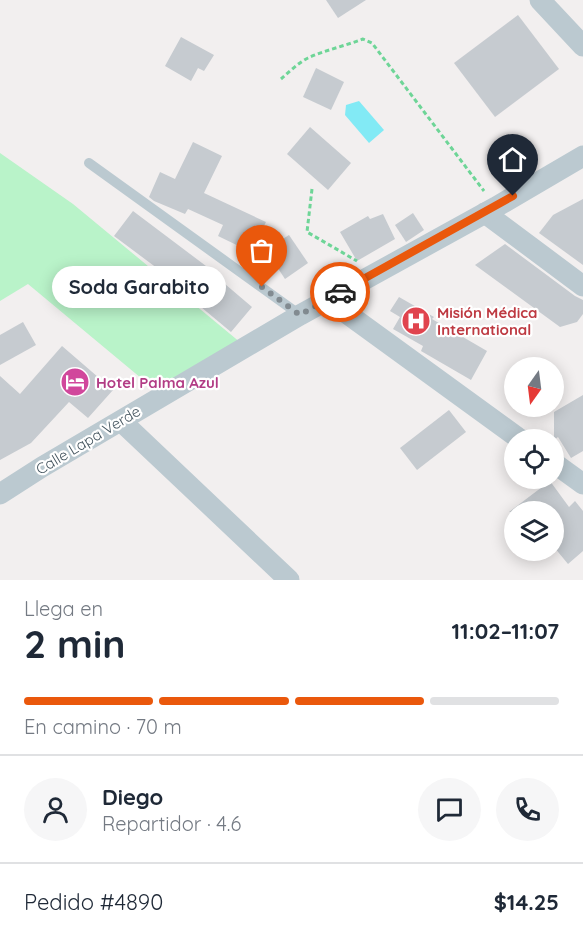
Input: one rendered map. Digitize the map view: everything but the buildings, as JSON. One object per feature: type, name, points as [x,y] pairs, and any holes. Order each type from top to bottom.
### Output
[{"type":"street","points":[[540,0],[583,46]]},
{"type":"street","name":"Calle Lapa Verde","points":[[0,494],[327,299],[583,156]]},
{"type":"street","points":[[490,210],[583,286]]},
{"type":"street","points":[[327,299],[506,429]]},
{"type":"street","points":[[121,421],[289,580]]},
{"type":"street","points":[[564,470],[583,484]]},
{"type":"lane","points":[[89,163],[300,315]]},
{"type":"path","points":[[281,79],[306,59],[363,39],[372,43],[490,210]]},
{"type":"path","points":[[312,189],[308,232],[377,273]]},
{"type":"green space","points":[[0,153],[73,204],[241,343],[159,393],[28,284],[0,301]]},
{"type":"water","points":[[359,101],[384,130],[369,143],[345,115],[346,105]]},
{"type":"way so far","points":[[262,287],[300,315],[340,292]]},
{"type":"place","name":"Soda Garabito","points":[[262,287]]},
{"type":"place","name":"Misión Médica International","points":[[416,321]]},
{"type":"place","name":"Hotel Palma Azul","points":[[75,382]]},
{"type":"route","points":[[340,292],[513,196]]}]
